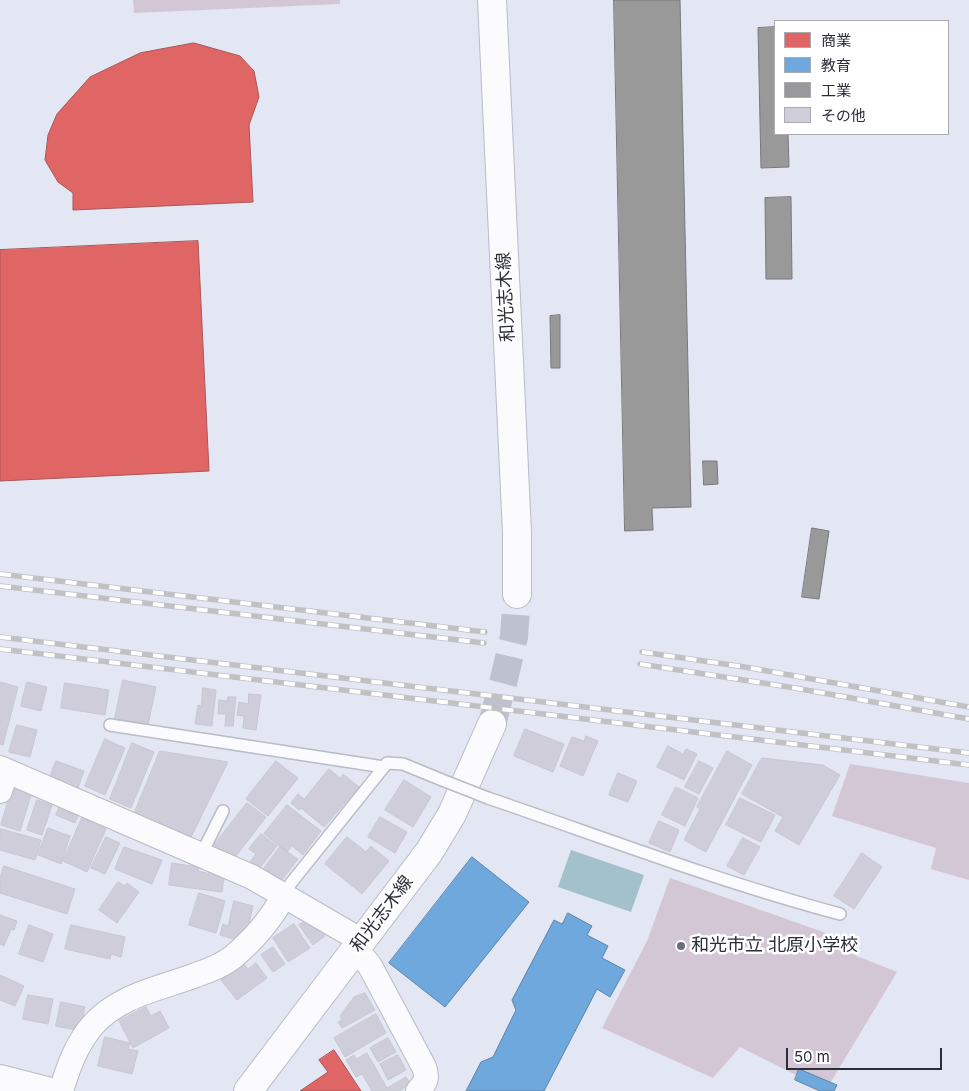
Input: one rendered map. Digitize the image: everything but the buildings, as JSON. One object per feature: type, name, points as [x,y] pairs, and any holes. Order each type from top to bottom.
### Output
[{"type":"main road","name":"和光志木線","points":[[492,0],[517,533],[517,594]]},
{"type":"main road","name":"和光志木線","points":[[248,1091],[428,852],[452,814],[492,724]]},
{"type":"main road","points":[[11,1085],[47,1091]]},
{"type":"street","points":[[2,777],[252,877],[284,895],[359,945],[424,1067],[426,1080],[418,1091]]},
{"type":"street","points":[[61,1091],[69,1064],[80,1042],[92,1026],[109,1010],[129,998],[197,975],[232,958],[259,932],[284,895]]},
{"type":"lane","points":[[110,725],[384,767]]},
{"type":"lane","points":[[284,895],[291,883],[384,767],[387,764],[403,764],[488,798],[711,876],[780,898],[840,914]]},
{"type":"lane","points":[[201,855],[223,811]]},
{"type":"shaded area","points":[[133,0],[340,0],[340,4],[134,13]]},
{"type":"shaded area","points":[[850,764],[969,783],[969,880],[931,869],[936,848],[832,816]]},
{"type":"shaded area","points":[[670,878],[826,933],[824,943],[897,972],[826,1090],[740,1047],[713,1078],[602,1028],[647,941]]},
{"type":"water","points":[[571,850],[644,875],[631,912],[558,887]]},
{"type":"tunnel","points":[[492,724],[514,637],[517,594]]},
{"type":"railway","points":[[0,574],[485,632]]},
{"type":"railway","points":[[0,586],[484,643]]},
{"type":"railway","points":[[0,637],[969,753]]},
{"type":"railway","points":[[0,649],[969,765]]},
{"type":"railway","points":[[642,652],[745,667],[969,707]]},
{"type":"railway","points":[[640,664],[795,688],[969,719]]},
{"type":"place","name":"和光市立 北原小学校","points":[[681,946]]}]
